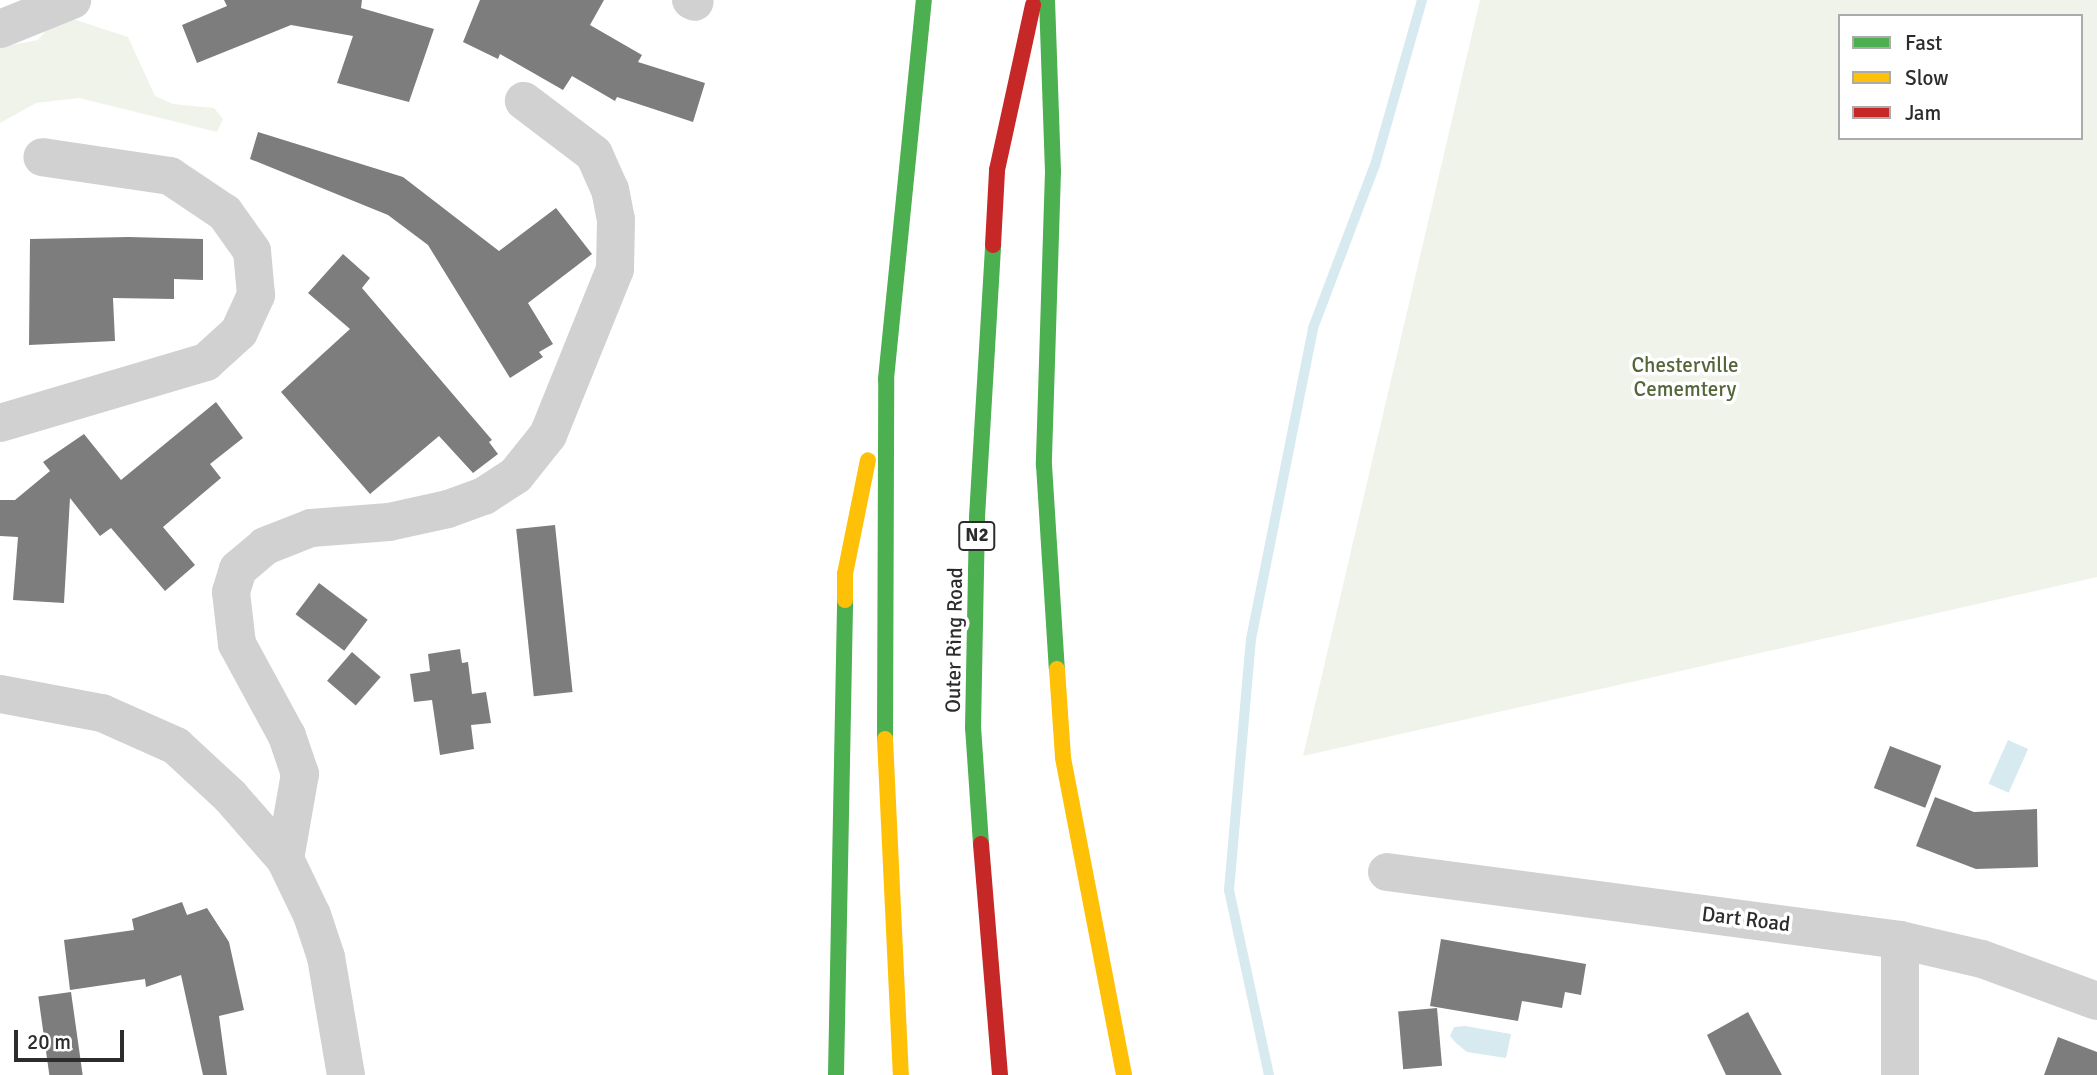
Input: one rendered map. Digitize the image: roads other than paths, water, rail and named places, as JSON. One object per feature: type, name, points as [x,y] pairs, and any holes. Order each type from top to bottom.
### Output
[{"type":"highway","points":[[901,1075],[885,805],[886,379],[924,0]]},
{"type":"highway","name":"Outer Ring Road","points":[[1000,1075],[992,1010],[973,728],[977,517],[997,170],[1034,0]]},
{"type":"highway","points":[[1047,0],[1053,172],[1044,465],[1063,758],[1124,1075]]},
{"type":"highway","points":[[836,1075],[845,573],[886,379]]},
{"type":"street","points":[[0,29],[72,0]]},
{"type":"street","points":[[285,859],[300,774],[287,736],[237,644],[231,592],[238,569],[265,546],[311,528],[388,522],[448,509],[484,496],[516,475],[548,435],[615,269],[616,220],[610,190],[594,154],[524,101]]},
{"type":"street","points":[[0,423],[206,362],[239,332],[256,295],[252,251],[225,212],[170,176],[42,157]]},
{"type":"street","points":[[0,694],[102,713],[176,746],[230,796],[285,859],[312,915],[326,957],[346,1075]]},
{"type":"street","name":"Dart Road","points":[[1387,872],[1900,940],[1982,959],[2097,1001]]},
{"type":"street","points":[[1900,940],[1900,1075]]},
{"type":"waterway","points":[[1269,1075],[1229,890],[1251,639],[1313,328],[1375,165],[1422,0]]},
{"type":"park label","name":"Chesterville Cememtery","points":[[1685,377]]}]
